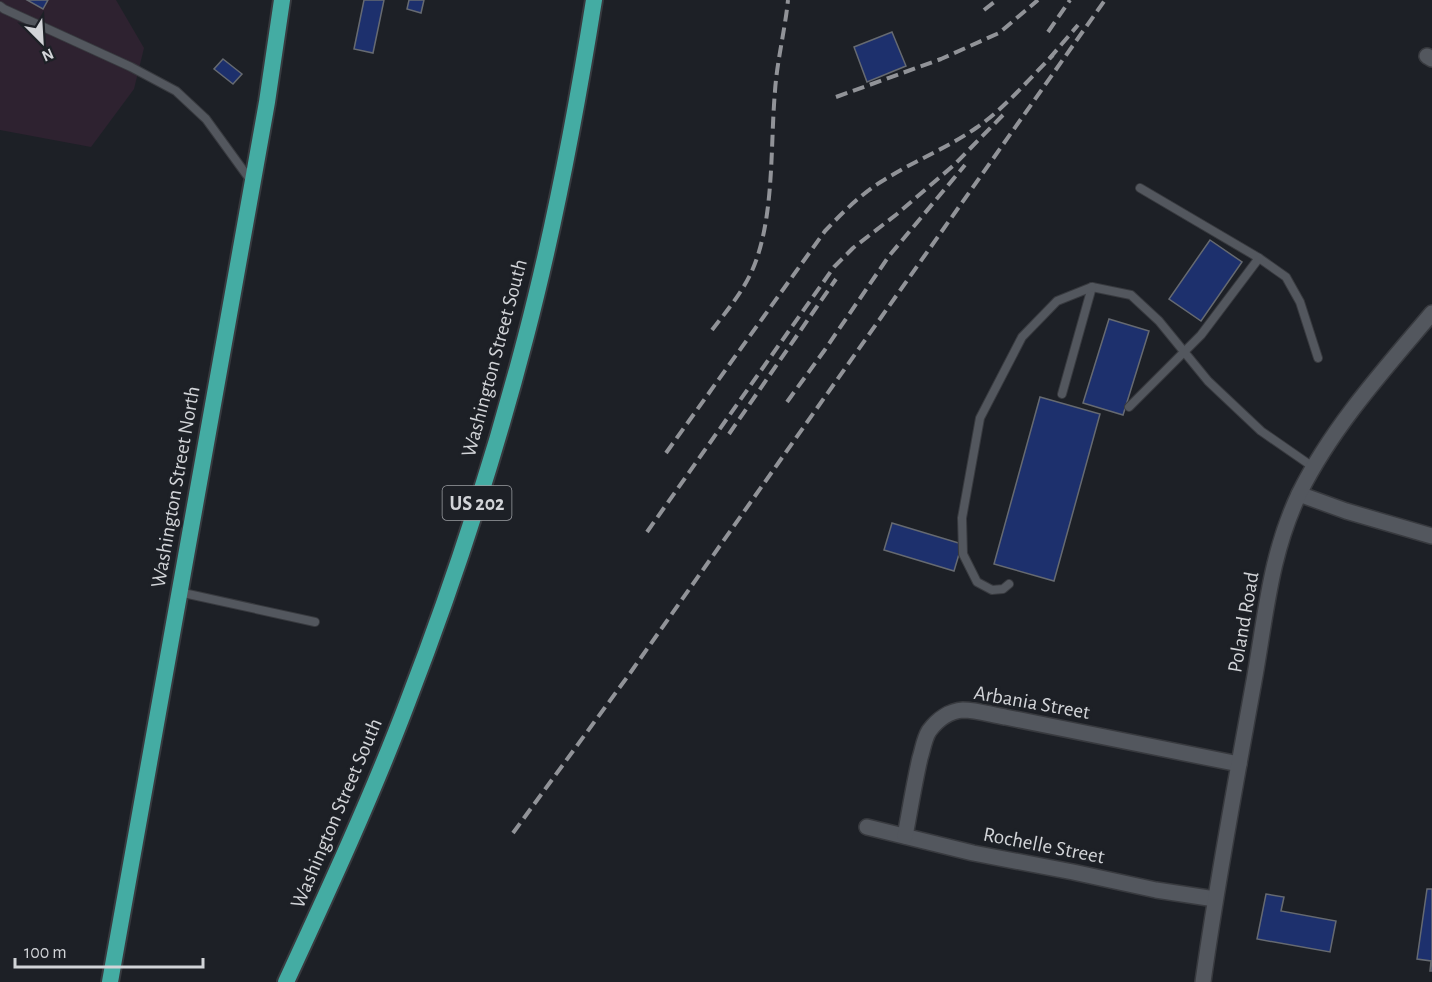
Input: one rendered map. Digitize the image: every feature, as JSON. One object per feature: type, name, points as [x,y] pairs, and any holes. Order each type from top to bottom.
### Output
[{"type":"highway","name":"Washington Street North","points":[[110,982],[267,102],[282,0]]},
{"type":"highway","name":"Washington Street South","points":[[286,982],[337,873],[408,702],[480,494],[526,335],[549,238],[570,140],[594,0]]},
{"type":"street","name":"Poland Road","points":[[1203,982],[1266,600],[1285,527],[1313,467],[1333,437],[1432,314]]},
{"type":"street","points":[[1299,494],[1346,511],[1431,531]]},
{"type":"street","name":"Arbania Street","points":[[905,836],[924,742],[938,721],[952,712],[969,711],[1239,764]]},
{"type":"street","name":"Rochelle Street","points":[[867,827],[973,853],[1156,890],[1215,899]]},
{"type":"lane","points":[[0,6],[131,67],[176,91],[206,119],[252,182]]},
{"type":"lane","points":[[1140,188],[1259,258],[1286,277],[1300,302],[1318,358]]},
{"type":"lane","points":[[1129,407],[1201,335],[1259,258]]},
{"type":"lane","points":[[1062,394],[1092,287]]},
{"type":"lane","points":[[1009,584],[1003,589],[992,590],[977,582],[963,554],[962,518],[980,418],[1022,337],[1057,301],[1092,287],[1131,295],[1159,321],[1208,381],[1261,431],[1313,467]]},
{"type":"lane","points":[[179,592],[315,622]]},
{"type":"shaded area","points":[[0,0],[116,0],[144,48],[134,89],[91,147],[0,130]]},
{"type":"building","points":[[27,0],[48,0],[43,9]]},
{"type":"building","points":[[364,0],[384,0],[373,53],[354,49]]},
{"type":"building","points":[[409,0],[424,0],[421,13],[407,9]]},
{"type":"building","points":[[892,32],[906,66],[867,82],[854,47]]},
{"type":"building","points":[[223,59],[242,74],[233,84],[214,69]]},
{"type":"building","points":[[1210,240],[1242,262],[1201,321],[1169,299]]},
{"type":"building","points":[[1109,319],[1149,331],[1123,415],[1083,403]]},
{"type":"building","points":[[1040,397],[1100,414],[1054,581],[994,564]]},
{"type":"building","points":[[892,523],[962,544],[954,571],[884,550]]},
{"type":"building","points":[[1427,889],[1432,889],[1432,971],[1430,971],[1431,961],[1417,959]]},
{"type":"building","points":[[1266,894],[1284,897],[1281,911],[1336,921],[1330,952],[1257,939]]},
{"type":"railway","points":[[712,330],[747,281],[759,253],[768,208],[776,80],[788,0]]},
{"type":"railway","points":[[984,10],[997,0]]},
{"type":"railway","points":[[836,97],[941,59],[999,33],[1038,0]]},
{"type":"railway","points":[[1048,32],[1070,0]]},
{"type":"railway","points":[[513,833],[628,676],[1105,0]]},
{"type":"railway","points":[[1049,59],[1078,25]]},
{"type":"railway","points":[[666,453],[825,231],[853,203],[876,185],[954,142],[987,120],[1007,103],[1053,55]]},
{"type":"railway","points":[[647,532],[834,267],[853,248],[954,165],[1003,115]]},
{"type":"railway","points":[[787,402],[889,256],[965,165]]},
{"type":"railway","points":[[729,434],[836,279]]}]
